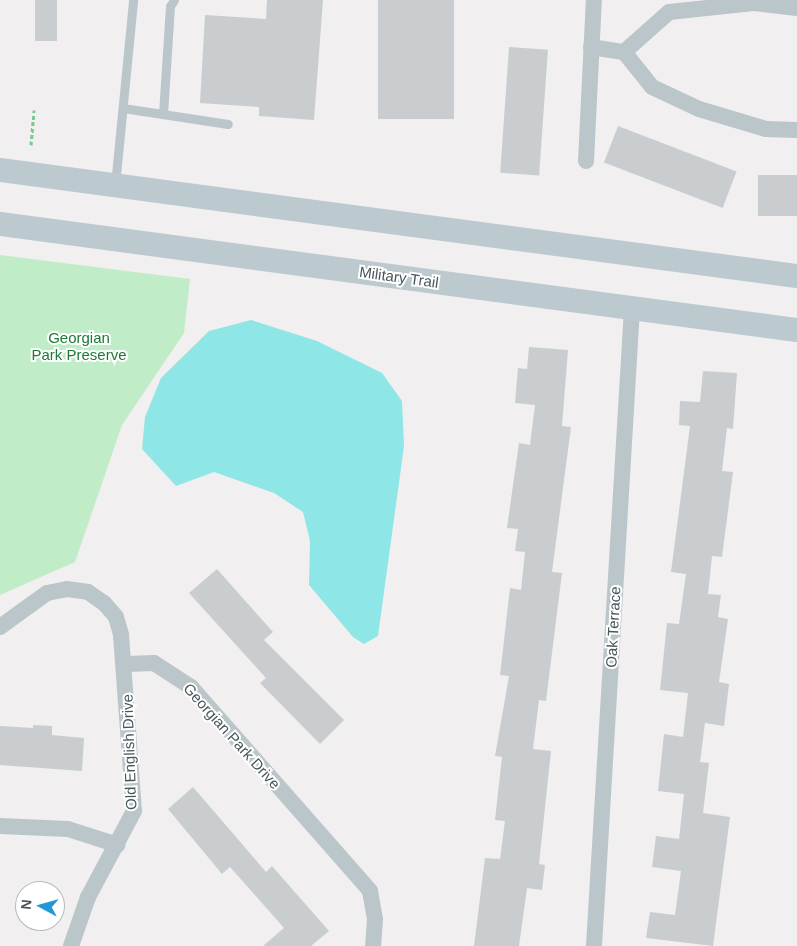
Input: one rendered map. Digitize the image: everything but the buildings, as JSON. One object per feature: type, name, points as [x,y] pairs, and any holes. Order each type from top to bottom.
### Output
[{"type":"main road","points":[[0,170],[797,276]]},
{"type":"main road","name":"Military Trail","points":[[0,224],[797,330]]},
{"type":"street","points":[[586,161],[594,0]]},
{"type":"street","points":[[624,52],[669,12],[754,3],[797,8]]},
{"type":"street","points":[[591,47],[624,52],[652,87],[692,105],[766,129],[797,130]]},
{"type":"street","name":"Oak Terrace","points":[[594,946],[632,308]]},
{"type":"street","points":[[0,627],[47,593],[67,589],[88,592],[116,617],[126,664]]},
{"type":"street","name":"Georgian Park Drive","points":[[126,664],[154,663],[191,687],[370,891],[375,920],[373,946]]},
{"type":"street","name":"Old English Drive","points":[[71,946],[88,897],[118,845],[134,811],[126,664]]},
{"type":"street","points":[[0,826],[68,829],[118,845]]},
{"type":"lane","points":[[115,185],[133,0]]},
{"type":"lane","points":[[162,114],[170,6],[174,0]]},
{"type":"lane","points":[[123,108],[228,124]]},
{"type":"path","points":[[31,145],[34,110]]},
{"type":"green space","name":"Georgian Park Preserve","points":[[0,255],[190,279],[184,333],[122,425],[75,562],[0,595]]},
{"type":"water","points":[[251,320],[317,341],[382,373],[402,401],[404,446],[378,636],[364,644],[353,637],[309,585],[310,541],[303,512],[274,493],[214,472],[176,486],[142,449],[145,417],[161,378],[209,331]]}]
